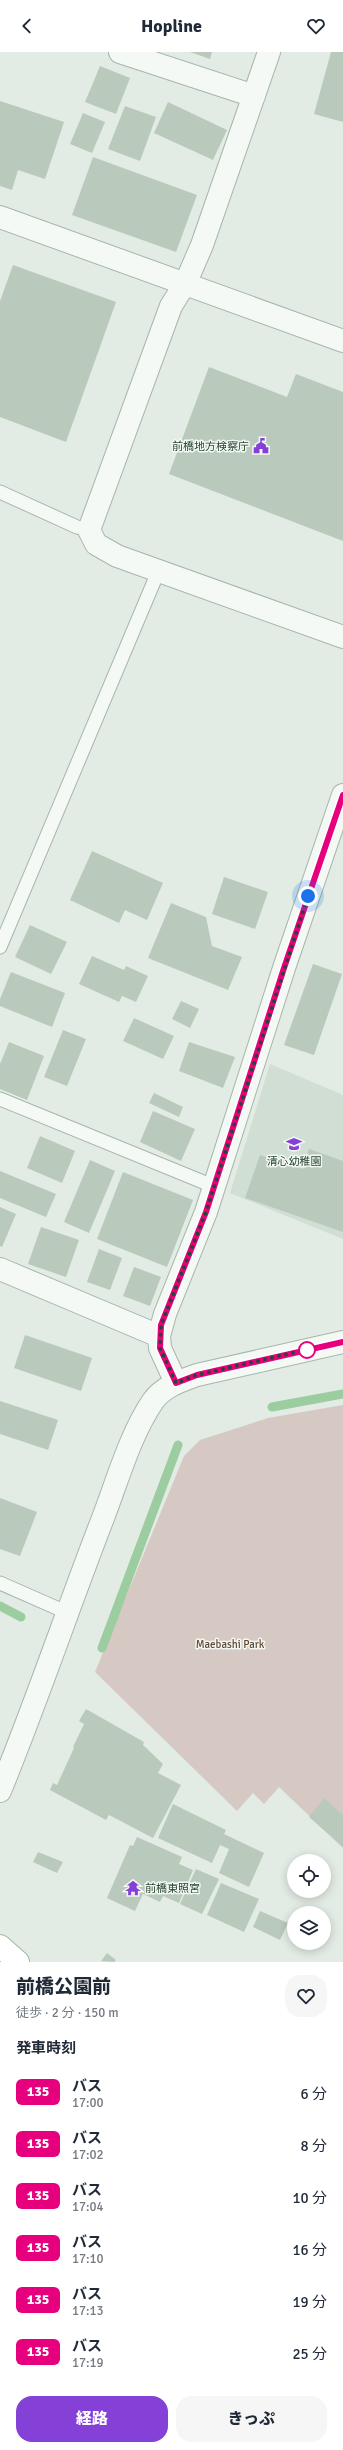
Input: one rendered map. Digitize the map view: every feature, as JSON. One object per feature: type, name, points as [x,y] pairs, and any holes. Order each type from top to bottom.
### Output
[{"type":"main road","points":[[0,1946],[18,1962]]},
{"type":"street","points":[[120,52],[254,96]]},
{"type":"street","points":[[269,52],[202,245],[186,282],[171,306],[89,530],[96,544],[104,550],[158,572],[343,637]]},
{"type":"street","points":[[0,217],[186,282],[343,341]]},
{"type":"street","points":[[176,1383],[160,1348],[159,1336],[165,1314],[206,1212],[213,1186],[284,968],[343,795]]},
{"type":"street","points":[[0,1269],[159,1336]]},
{"type":"street","points":[[0,1791],[27,1724],[66,1612],[141,1424],[154,1400],[161,1392],[176,1383],[197,1375],[343,1342]]},
{"type":"lane","points":[[0,492],[77,527],[89,530]]},
{"type":"lane","points":[[0,946],[158,572]]},
{"type":"lane","points":[[0,1099],[213,1186]]},
{"type":"lane","points":[[0,1583],[66,1612]]},
{"type":"shaded area","name":"清心幼稚園","points":[[270,1064],[343,1095],[343,1239],[230,1193]]},
{"type":"green space","name":"Maebashi Park","points":[[343,1405],[343,1848],[279,1787],[264,1804],[253,1793],[237,1811],[95,1672],[184,1456],[200,1440],[268,1418]]},
{"type":"building","points":[[190,52],[212,52],[210,59]]},
{"type":"building","points":[[331,52],[343,52],[343,122],[314,114]]},
{"type":"building","points":[[100,66],[130,78],[116,114],[85,102]]},
{"type":"building","points":[[0,101],[64,122],[45,179],[18,170],[12,190],[0,186]]},
{"type":"building","points":[[168,102],[227,130],[213,160],[154,133]]},
{"type":"building","points":[[125,106],[156,117],[140,161],[108,149]]},
{"type":"building","points":[[83,113],[105,122],[92,153],[70,144]]},
{"type":"building","points":[[93,157],[197,195],[176,252],[72,215]]},
{"type":"building","points":[[13,265],[116,302],[66,442],[0,417],[0,301]]},
{"type":"building","name":"前橋地方検察庁","points":[[209,367],[287,397],[296,374],[343,392],[343,541],[169,474]]},
{"type":"building","points":[[92,851],[163,883],[147,920],[125,910],[119,923],[70,900]]},
{"type":"building","points":[[224,877],[268,892],[255,929],[212,914]]},
{"type":"building","points":[[171,903],[206,917],[212,946],[242,957],[228,990],[148,958]]},
{"type":"building","points":[[30,925],[67,942],[51,974],[15,957]]},
{"type":"building","points":[[92,956],[124,970],[126,966],[148,976],[136,1002],[122,996],[119,1002],[79,984]]},
{"type":"building","points":[[313,964],[342,974],[314,1055],[284,1045]]},
{"type":"building","points":[[11,972],[65,993],[52,1027],[0,1006],[0,999]]},
{"type":"building","points":[[181,1001],[199,1009],[190,1028],[172,1019]]},
{"type":"building","points":[[134,1018],[174,1036],[163,1059],[123,1041]]},
{"type":"building","points":[[63,1030],[86,1039],[67,1086],[44,1077]]},
{"type":"building","points":[[9,1042],[44,1056],[27,1100],[0,1089],[0,1064]]},
{"type":"building","points":[[189,1042],[235,1057],[223,1088],[179,1071]]},
{"type":"building","points":[[154,1093],[183,1107],[179,1117],[149,1103]]},
{"type":"building","points":[[153,1111],[195,1129],[181,1161],[140,1142]]},
{"type":"building","points":[[40,1136],[75,1151],[62,1183],[27,1168]]},
{"type":"building","points":[[309,1149],[343,1161],[343,1232],[245,1198],[260,1155],[303,1169]]},
{"type":"building","points":[[90,1160],[115,1171],[89,1233],[64,1222]]},
{"type":"building","points":[[0,1171],[56,1194],[46,1217],[0,1198]]},
{"type":"building","points":[[123,1172],[193,1200],[167,1267],[97,1239]]},
{"type":"building","points":[[0,1207],[16,1214],[2,1247],[0,1246]]},
{"type":"building","points":[[41,1227],[79,1240],[66,1277],[28,1264]]},
{"type":"building","points":[[99,1249],[122,1258],[110,1290],[87,1282]]},
{"type":"building","points":[[134,1267],[161,1277],[150,1306],[123,1296]]},
{"type":"building","points":[[25,1335],[92,1358],[81,1391],[14,1368]]},
{"type":"building","points":[[0,1401],[58,1420],[48,1450],[0,1434]]},
{"type":"building","points":[[0,1498],[37,1512],[20,1556],[0,1549]]},
{"type":"building","points":[[86,1709],[144,1742],[143,1745],[163,1764],[158,1773],[181,1785],[153,1838],[109,1815],[106,1820],[50,1790],[53,1783],[57,1785],[74,1748],[73,1747],[84,1724],[79,1721]]},
{"type":"building","points":[[324,1798],[343,1815],[343,1847],[309,1817]]},
{"type":"building","points":[[173,1804],[226,1830],[224,1834],[264,1853],[249,1887],[219,1873],[229,1849],[220,1845],[212,1863],[158,1838]]},
{"type":"building","points":[[137,1837],[182,1857],[179,1864],[193,1870],[179,1903],[163,1896],[160,1902],[143,1894],[135,1911],[107,1898],[130,1845],[133,1846]]},
{"type":"building","points":[[38,1852],[63,1862],[57,1873],[33,1862]]},
{"type":"building","points":[[196,1869],[219,1879],[202,1914],[180,1904]]},
{"type":"building","points":[[221,1883],[259,1899],[244,1932],[207,1915]]},
{"type":"building","points":[[260,1911],[287,1923],[280,1940],[253,1927]]},
{"type":"building","points":[[107,1953],[116,1960],[114,1962],[101,1961]]},
{"type":"waterway","points":[[272,1407],[343,1394]]},
{"type":"waterway","points":[[102,1648],[178,1445]]},
{"type":"waterway","points":[[0,1606],[21,1617]]},
{"type":"bus line","name":"135","points":[[343,795],[284,968],[206,1212],[165,1314],[159,1336],[160,1348],[176,1383],[197,1375],[343,1342]]},
{"type":"place","name":"前橋地方検察庁","points":[[261,446]]},
{"type":"place","name":"清心幼稚園","points":[[294,1144]]},
{"type":"place","name":"前橋東照宮","points":[[133,1888]]},
{"type":"route","points":[[307,1350],[314,1348],[197,1375],[176,1383],[160,1348],[159,1336],[165,1314],[206,1212],[308,896]]}]
